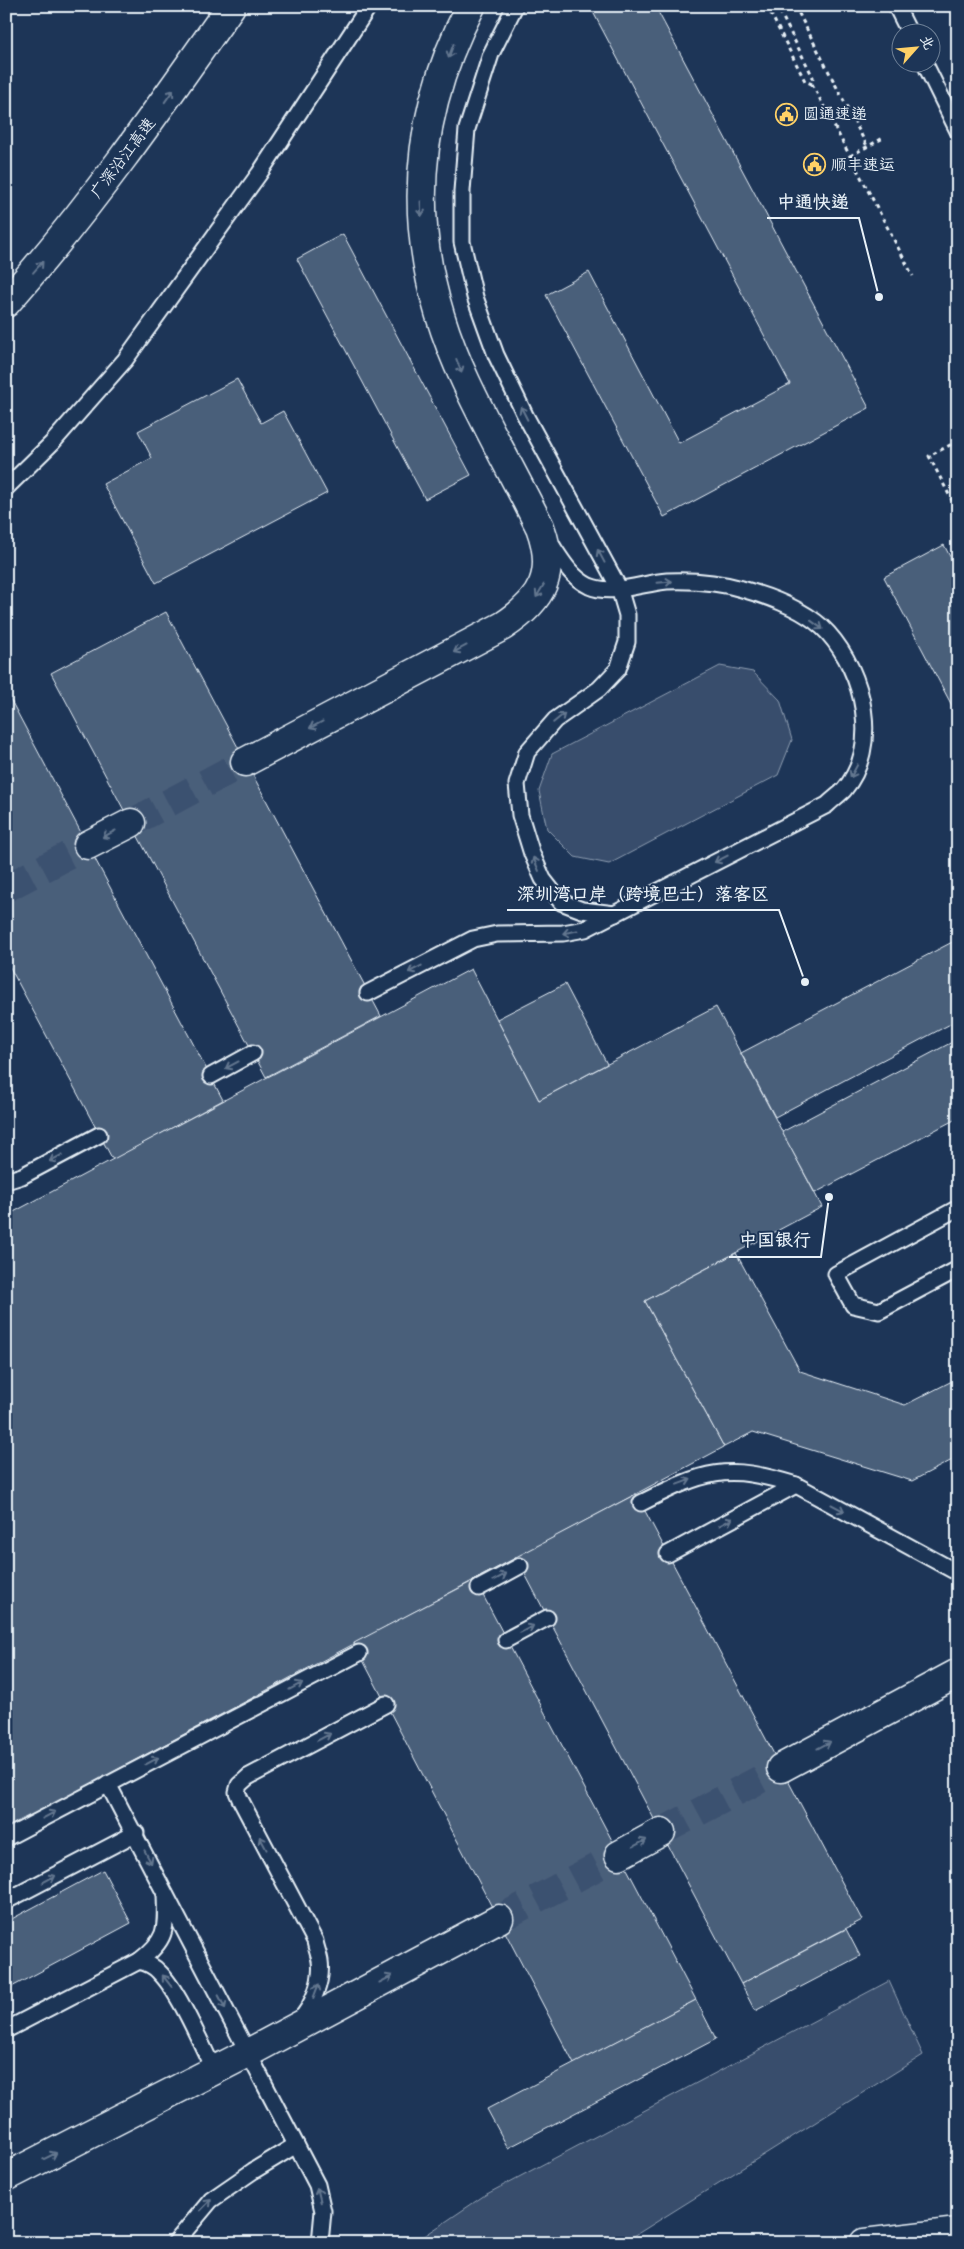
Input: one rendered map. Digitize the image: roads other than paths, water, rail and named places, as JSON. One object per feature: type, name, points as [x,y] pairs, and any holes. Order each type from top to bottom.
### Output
[{"type":"main road","name":"广深沿江高速","points":[[6,303],[53,250],[132,149],[231,6]]},
{"type":"main road","points":[[245,762],[503,626],[532,603],[544,584],[549,562],[545,541],[540,527],[465,381],[432,288],[423,238],[420,186],[425,142],[435,94],[459,29],[471,6]]},
{"type":"main road","points":[[88,845],[131,823]]},
{"type":"main road","points":[[780,1768],[958,1673]]},
{"type":"main road","points":[[619,1854],[661,1832]]},
{"type":"main road","points":[[6,2177],[248,2053],[499,1919]]},
{"type":"main road","points":[[864,2243],[958,2232]]},
{"type":"lane","points":[[6,488],[52,443],[125,360],[259,174],[369,6]]},
{"type":"lane","points":[[515,6],[491,54],[467,130],[462,191],[462,242],[475,297],[496,355],[525,415],[619,588],[627,615],[627,642],[618,669],[599,689],[555,720],[527,752],[518,784],[520,815],[532,854],[543,879],[561,902],[582,910],[615,914]]},
{"type":"lane","points":[[896,6],[904,22]]},
{"type":"lane","points":[[929,72],[958,132]]},
{"type":"lane","points":[[368,993],[473,939],[497,934],[563,933],[585,929],[827,804],[844,790],[858,766],[864,741],[864,705],[851,666],[828,633],[794,608],[741,589],[699,580],[666,581],[619,588],[590,586],[578,579],[567,568],[540,527]]},
{"type":"lane","points":[[211,1076],[254,1054]]},
{"type":"lane","points":[[6,1181],[22,1176],[99,1135]]},
{"type":"lane","points":[[958,1208],[836,1274],[853,1305],[879,1311],[958,1269]]},
{"type":"lane","points":[[641,1503],[682,1482],[713,1473],[744,1472],[796,1485],[958,1573]]},
{"type":"lane","points":[[668,1554],[796,1485]]},
{"type":"lane","points":[[480,1588],[520,1566]]},
{"type":"lane","points":[[506,1640],[547,1618]]},
{"type":"lane","points":[[6,1838],[359,1653]]},
{"type":"lane","points":[[289,2031],[301,2019],[312,2000],[319,1981],[320,1961],[314,1941],[240,1799],[237,1792],[238,1785],[248,1777],[386,1704]]},
{"type":"lane","points":[[108,1784],[136,1833],[316,2184],[323,2211],[320,2243]]},
{"type":"lane","points":[[6,1901],[136,1833]]},
{"type":"lane","points":[[6,2030],[139,1961],[156,1948],[166,1927],[165,1890]]},
{"type":"lane","points":[[139,1961],[148,1964],[159,1972],[172,1988],[214,2070]]},
{"type":"lane","points":[[175,2243],[211,2200],[253,2171],[296,2145]]},
{"type":"tunnel","points":[[131,823],[245,762]]},
{"type":"tunnel","points":[[6,888],[88,845]]},
{"type":"tunnel","points":[[661,1832],[781,1768]]},
{"type":"tunnel","points":[[499,1919],[619,1855]]},
{"type":"place","name":"圆通速递","points":[[787,114]]},
{"type":"place","name":"顺丰速运","points":[[815,165]]},
{"type":"place","name":"中通快递","points":[[879,297]]},
{"type":"place","name":"深圳湾口岸（跨境巴士）落客区","points":[[805,982]]},
{"type":"place","name":"中国银行","points":[[829,1197]]}]
